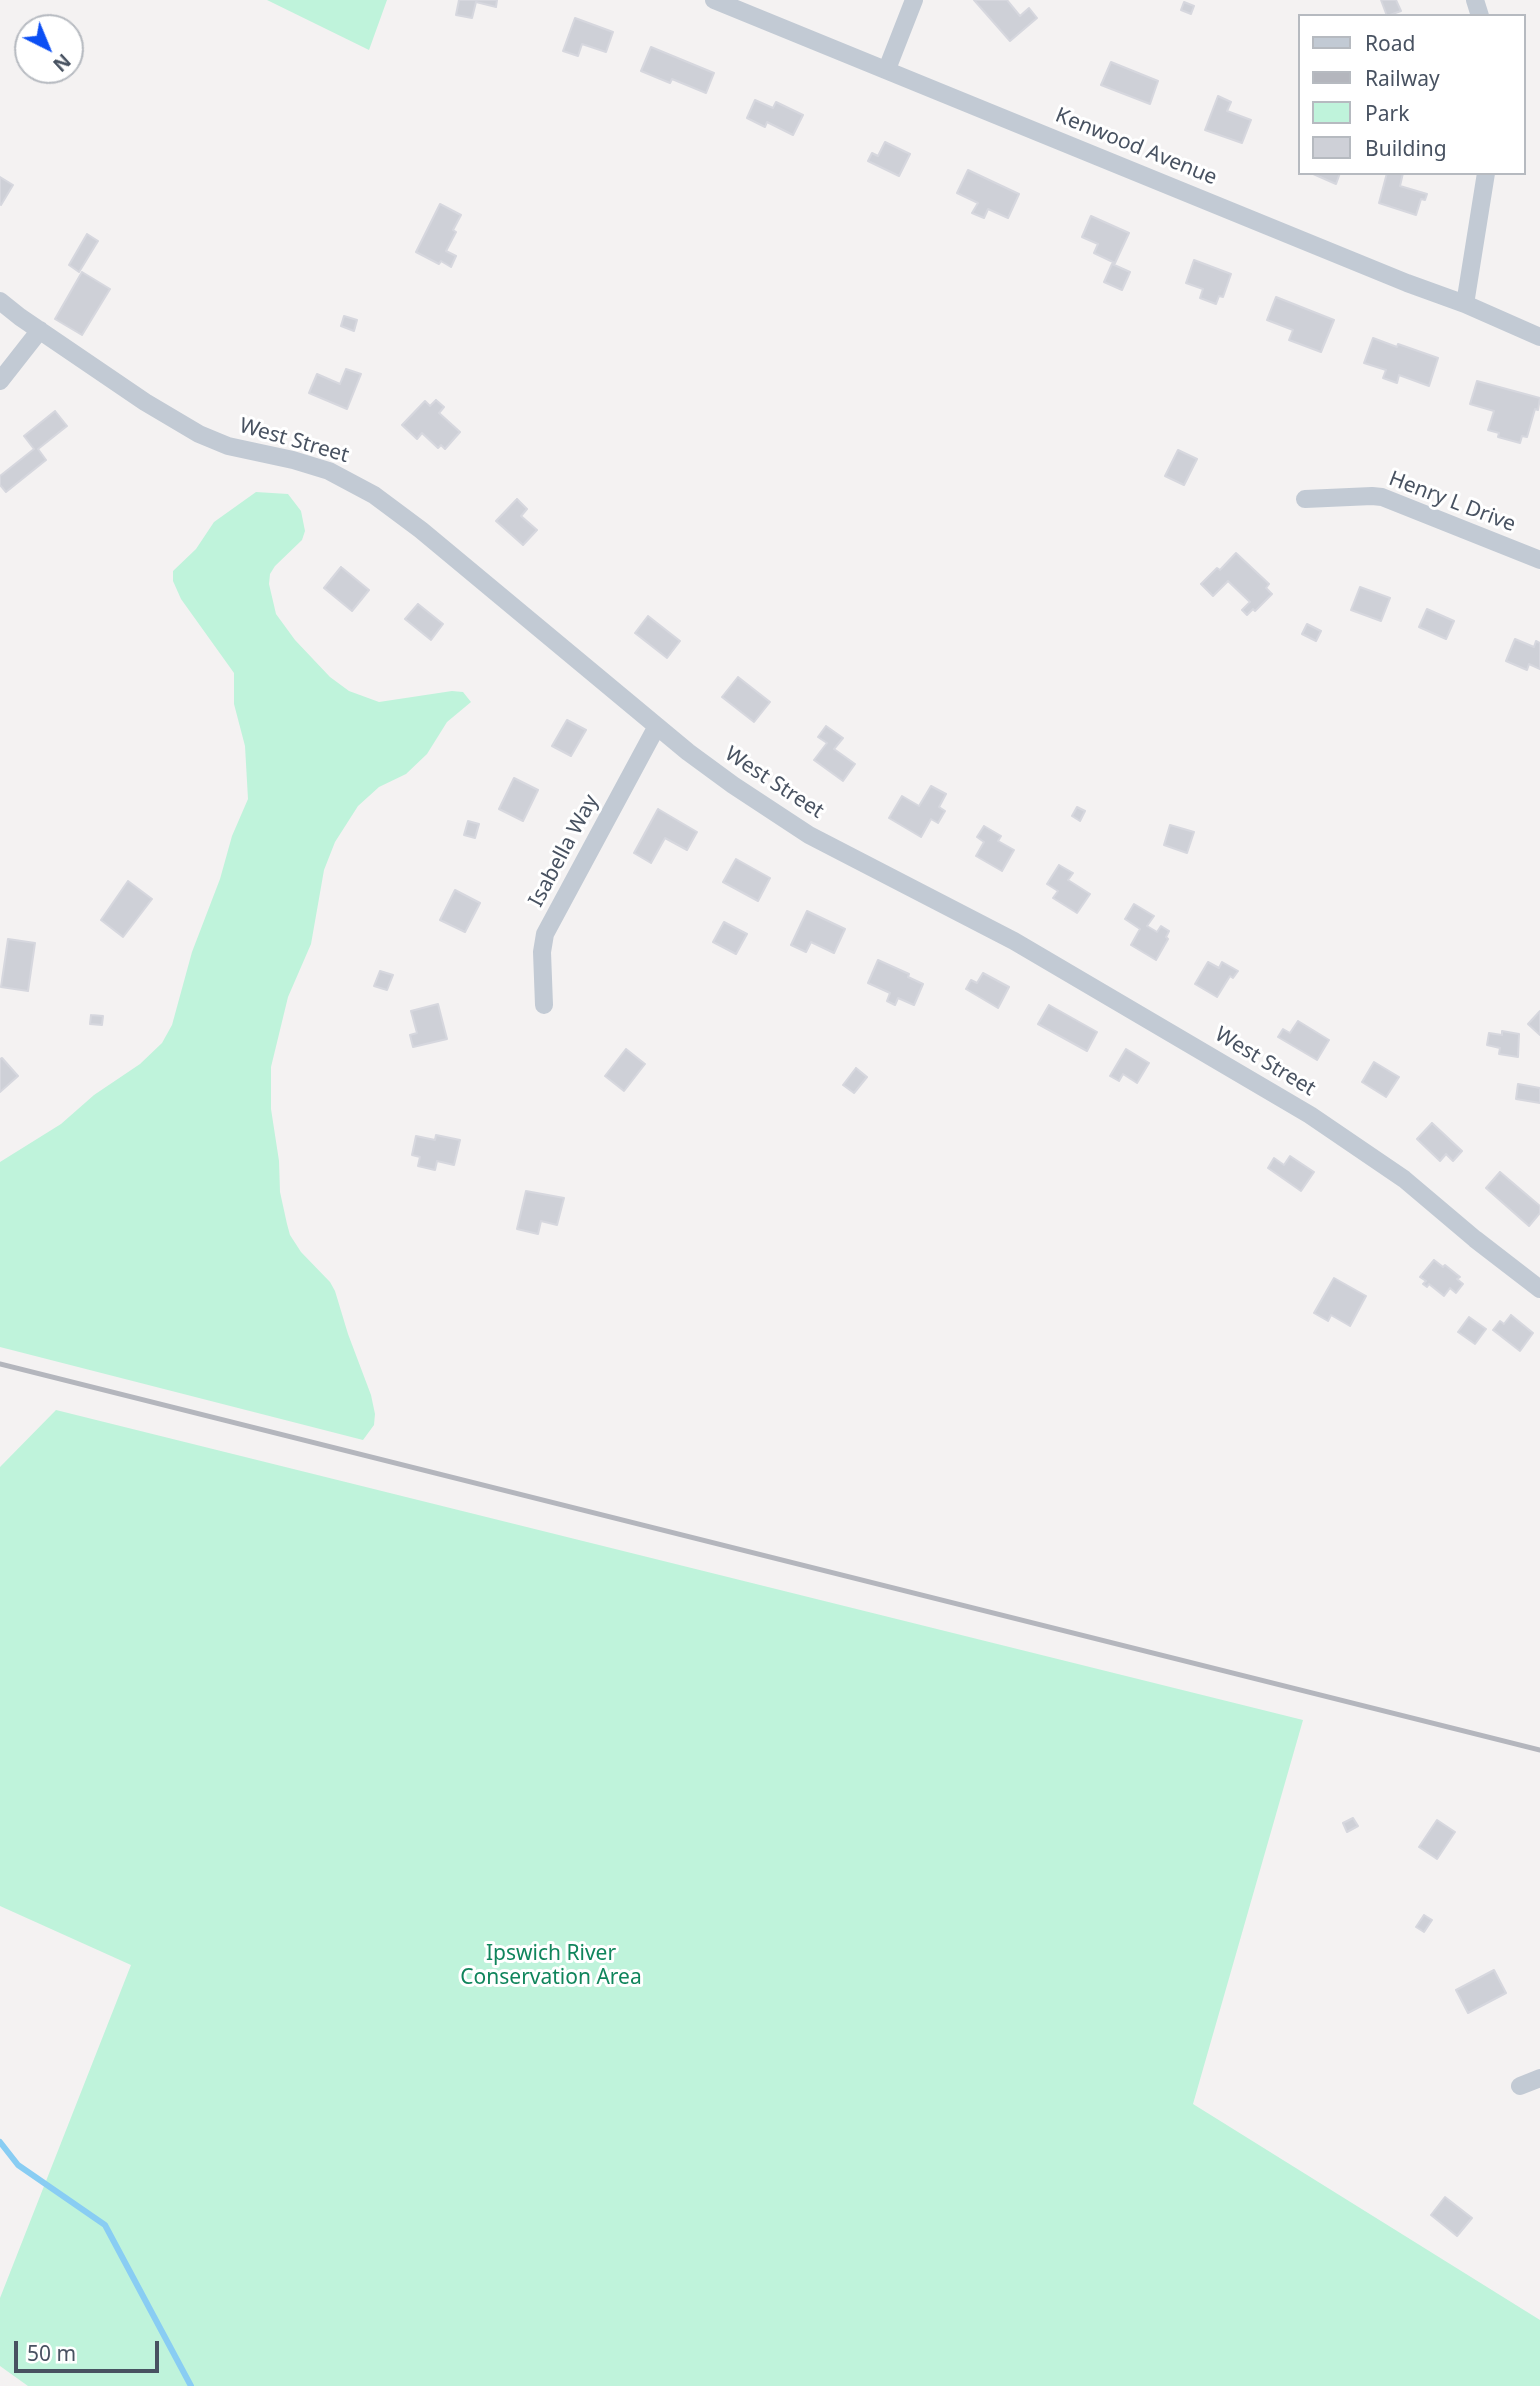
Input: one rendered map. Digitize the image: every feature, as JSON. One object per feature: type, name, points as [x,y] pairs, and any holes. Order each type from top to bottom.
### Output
[{"type":"street","name":"Kenwood Avenue","points":[[714,0],[1407,283],[1465,304],[1540,337]]},
{"type":"street","points":[[887,69],[914,0]]},
{"type":"street","points":[[1465,304],[1486,175]]},
{"type":"street","name":"West Street","points":[[0,301],[145,402],[199,434],[228,446],[329,471],[374,495],[733,785],[809,835],[1014,941],[1358,1146],[1423,1194],[1475,1239],[1540,1289]]},
{"type":"street","points":[[0,380],[40,330]]},
{"type":"street","name":"Henry L Drive","points":[[1305,499],[1382,497],[1540,560]]},
{"type":"street","name":"Isabella Way","points":[[544,1005],[542,952],[545,934],[657,726]]},
{"type":"street","points":[[1520,2086],[1540,2078]]},
{"type":"green space","points":[[267,0],[387,0],[369,50]]},
{"type":"green space","points":[[256,492],[288,494],[301,511],[305,531],[302,540],[275,566],[270,574],[269,584],[276,614],[295,640],[330,677],[349,691],[379,702],[452,691],[463,692],[471,702],[447,722],[427,754],[406,774],[379,787],[358,806],[335,842],[324,870],[311,944],[288,997],[271,1067],[271,1109],[279,1161],[280,1192],[287,1224],[290,1235],[301,1252],[330,1282],[335,1291],[375,1414],[374,1425],[363,1440],[0,1347],[0,1162],[61,1124],[94,1095],[140,1064],[162,1043],[172,1025],[192,952],[220,879],[232,836],[248,799],[245,746],[234,704],[234,673],[181,599],[173,581],[173,571],[196,549],[214,522]]},
{"type":"green space","name":"Ipswich River Conservation Area","points":[[56,1410],[1303,1720],[1193,2104],[1540,2320],[1540,2386],[28,2386],[0,2366],[0,2298],[131,1965],[0,1906],[0,1467]]},
{"type":"building","points":[[459,0],[497,0],[496,7],[476,2],[472,18],[456,15]]},
{"type":"building","points":[[974,0],[1007,0],[1020,16],[1029,8],[1037,18],[1010,41]]},
{"type":"building","points":[[1381,0],[1396,0],[1401,11],[1386,14]]},
{"type":"building","points":[[1184,2],[1194,6],[1191,14],[1181,10]]},
{"type":"building","points":[[575,18],[613,32],[606,52],[582,44],[578,56],[563,51]]},
{"type":"building","points":[[651,47],[714,73],[706,93],[672,79],[670,83],[641,71]]},
{"type":"building","points":[[1111,62],[1158,81],[1150,104],[1101,85]]},
{"type":"building","points":[[1218,96],[1231,102],[1227,111],[1251,120],[1242,143],[1205,130]]},
{"type":"building","points":[[755,100],[773,108],[776,102],[803,115],[793,135],[767,122],[765,127],[747,118]]},
{"type":"building","points":[[885,142],[910,154],[899,176],[868,161],[872,153],[878,156]]},
{"type":"building","points":[[968,170],[1019,194],[1008,218],[988,209],[984,218],[972,213],[978,203],[957,193]]},
{"type":"building","points":[[1316,175],[1339,175],[1336,184]]},
{"type":"building","points":[[1386,175],[1403,175],[1400,186],[1427,194],[1425,200],[1421,199],[1416,215],[1379,203]]},
{"type":"building","points":[[0,177],[13,185],[1,205],[0,204]]},
{"type":"building","points":[[440,204],[461,215],[446,251],[456,256],[451,267],[416,252]]},
{"type":"building","points":[[1091,216],[1129,233],[1115,263],[1094,253],[1098,244],[1082,237]]},
{"type":"building","points":[[87,234],[98,241],[79,272],[69,265]]},
{"type":"building","points":[[1194,260],[1231,274],[1223,297],[1219,296],[1216,304],[1200,298],[1203,289],[1186,283]]},
{"type":"building","points":[[1112,264],[1130,272],[1122,290],[1104,282]]},
{"type":"building","points":[[82,272],[110,289],[82,335],[55,319]]},
{"type":"building","points":[[1276,297],[1334,320],[1321,352],[1289,340],[1293,330],[1267,320]]},
{"type":"building","points":[[344,316],[357,320],[354,331],[341,326]]},
{"type":"building","points":[[1373,338],[1438,358],[1429,386],[1399,375],[1397,383],[1383,378],[1386,370],[1364,363]]},
{"type":"building","points":[[346,369],[361,374],[347,409],[309,393],[317,374],[340,384]]},
{"type":"building","points":[[1477,381],[1540,398],[1527,437],[1522,436],[1520,443],[1498,437],[1499,433],[1488,430],[1494,411],[1470,404]]},
{"type":"building","points":[[436,400],[444,407],[439,413],[460,432],[445,449],[441,445],[438,448],[422,433],[417,439],[402,425],[425,401],[430,406]]},
{"type":"building","points":[[55,411],[67,426],[38,449],[46,460],[6,492],[0,485],[0,476],[34,449],[24,436]]},
{"type":"building","points":[[1178,450],[1197,459],[1184,485],[1165,476]]},
{"type":"building","points":[[517,499],[527,509],[521,516],[537,530],[523,545],[496,521]]},
{"type":"building","points":[[1236,553],[1269,584],[1266,588],[1272,594],[1247,615],[1242,610],[1250,602],[1228,581],[1213,596],[1201,584],[1217,568],[1220,570]]},
{"type":"building","points":[[341,567],[369,590],[352,611],[324,588]]},
{"type":"building","points":[[1360,587],[1390,598],[1381,621],[1351,610]]},
{"type":"building","points":[[418,604],[443,624],[431,640],[405,619]]},
{"type":"building","points":[[1427,609],[1454,621],[1446,639],[1419,627]]},
{"type":"building","points":[[648,616],[680,641],[667,658],[635,633]]},
{"type":"building","points":[[1307,624],[1321,631],[1316,641],[1302,634]]},
{"type":"building","points":[[1515,639],[1534,647],[1536,641],[1540,643],[1540,669],[1529,664],[1527,670],[1506,661]]},
{"type":"building","points":[[738,677],[770,702],[754,722],[722,697]]},
{"type":"building","points":[[567,720],[586,730],[571,756],[552,746]]},
{"type":"building","points":[[826,726],[843,738],[834,749],[855,764],[843,781],[814,760],[827,743],[818,737]]},
{"type":"building","points":[[514,778],[538,790],[523,821],[499,809]]},
{"type":"building","points":[[931,786],[946,794],[939,807],[945,811],[938,823],[931,819],[921,837],[889,818],[902,796],[919,806]]},
{"type":"building","points":[[1077,807],[1085,811],[1080,821],[1072,816]]},
{"type":"building","points":[[658,809],[697,832],[687,850],[665,838],[651,863],[634,853]]},
{"type":"building","points":[[468,821],[479,824],[475,838],[464,835]]},
{"type":"building","points":[[1170,825],[1194,832],[1187,853],[1164,845]]},
{"type":"building","points":[[984,826],[1001,836],[998,841],[1014,850],[1002,871],[976,856],[984,842],[977,837]]},
{"type":"building","points":[[736,859],[770,878],[758,901],[723,882]]},
{"type":"building","points":[[1059,865],[1073,873],[1068,880],[1090,894],[1077,913],[1053,898],[1058,891],[1047,884]]},
{"type":"building","points":[[128,881],[152,899],[123,937],[101,920]]},
{"type":"building","points":[[455,890],[480,903],[465,932],[440,920]]},
{"type":"building","points":[[1134,904],[1154,916],[1147,926],[1157,932],[1161,926],[1169,931],[1166,937],[1168,939],[1156,960],[1131,945],[1140,929],[1125,919]]},
{"type":"building","points":[[807,911],[845,929],[834,953],[811,942],[806,952],[791,945]]},
{"type":"building","points":[[724,922],[747,934],[736,954],[713,942]]},
{"type":"building","points":[[8,939],[35,943],[28,991],[1,987]]},
{"type":"building","points":[[878,960],[909,974],[908,977],[923,984],[914,1005],[898,998],[895,1005],[887,1001],[890,993],[868,983]]},
{"type":"building","points":[[1208,962],[1219,968],[1222,962],[1238,971],[1233,978],[1230,976],[1217,997],[1195,984]]},
{"type":"building","points":[[380,971],[393,975],[387,990],[374,986]]},
{"type":"building","points":[[983,973],[1009,987],[998,1008],[966,989],[971,980],[977,983]]},
{"type":"building","points":[[438,1004],[447,1039],[413,1047],[410,1035],[417,1033],[411,1011]]},
{"type":"building","points":[[1049,1005],[1097,1032],[1087,1051],[1038,1024]]},
{"type":"building","points":[[1540,1011],[1540,1035],[1528,1024]]},
{"type":"building","points":[[91,1015],[103,1016],[102,1025],[90,1024]]},
{"type":"building","points":[[1298,1021],[1329,1040],[1317,1060],[1278,1037],[1283,1029],[1290,1033]]},
{"type":"building","points":[[1502,1031],[1519,1034],[1518,1057],[1499,1054],[1500,1048],[1487,1045],[1489,1033],[1502,1035]]},
{"type":"building","points":[[626,1049],[645,1064],[624,1091],[605,1076]]},
{"type":"building","points":[[1126,1049],[1149,1063],[1137,1083],[1123,1074],[1119,1081],[1110,1076]]},
{"type":"building","points":[[2,1058],[18,1076],[0,1092],[0,1059]]},
{"type":"building","points":[[1374,1062],[1399,1077],[1386,1097],[1362,1082]]},
{"type":"building","points":[[856,1068],[867,1077],[854,1093],[843,1085]]},
{"type":"building","points":[[1518,1084],[1540,1088],[1540,1103],[1516,1099]]},
{"type":"building","points":[[1432,1123],[1462,1151],[1453,1161],[1446,1154],[1440,1161],[1417,1139]]},
{"type":"building","points":[[436,1135],[460,1140],[454,1165],[437,1161],[435,1170],[418,1166],[420,1157],[412,1155],[416,1136],[435,1140]]},
{"type":"building","points":[[1290,1156],[1314,1172],[1301,1191],[1268,1168],[1274,1158],[1284,1165]]},
{"type":"building","points":[[1500,1172],[1540,1206],[1540,1213],[1529,1226],[1486,1188]]},
{"type":"building","points":[[526,1191],[564,1198],[557,1225],[541,1221],[538,1234],[517,1229]]},
{"type":"building","points":[[1434,1260],[1460,1277],[1457,1279],[1463,1284],[1456,1293],[1450,1288],[1444,1296],[1429,1284],[1427,1287],[1423,1284],[1426,1281],[1420,1277]]},
{"type":"building","points":[[1334,1278],[1366,1296],[1350,1326],[1331,1315],[1328,1321],[1314,1313]]},
{"type":"building","points":[[1511,1315],[1533,1333],[1520,1351],[1493,1330],[1500,1321],[1504,1324]]},
{"type":"building","points":[[1469,1317],[1486,1329],[1475,1344],[1458,1332]]},
{"type":"building","points":[[1353,1818],[1358,1826],[1347,1832],[1343,1823]]},
{"type":"building","points":[[1437,1820],[1455,1832],[1437,1859],[1419,1847]]},
{"type":"building","points":[[1424,1915],[1432,1920],[1424,1932],[1416,1927]]},
{"type":"building","points":[[1494,1970],[1506,1993],[1468,2013],[1456,1990]]},
{"type":"building","points":[[1445,2197],[1472,2218],[1457,2236],[1431,2215]]},
{"type":"waterway","points":[[0,2142],[18,2165],[105,2225],[191,2386]]},
{"type":"railway","points":[[0,1364],[1540,1750]]}]
